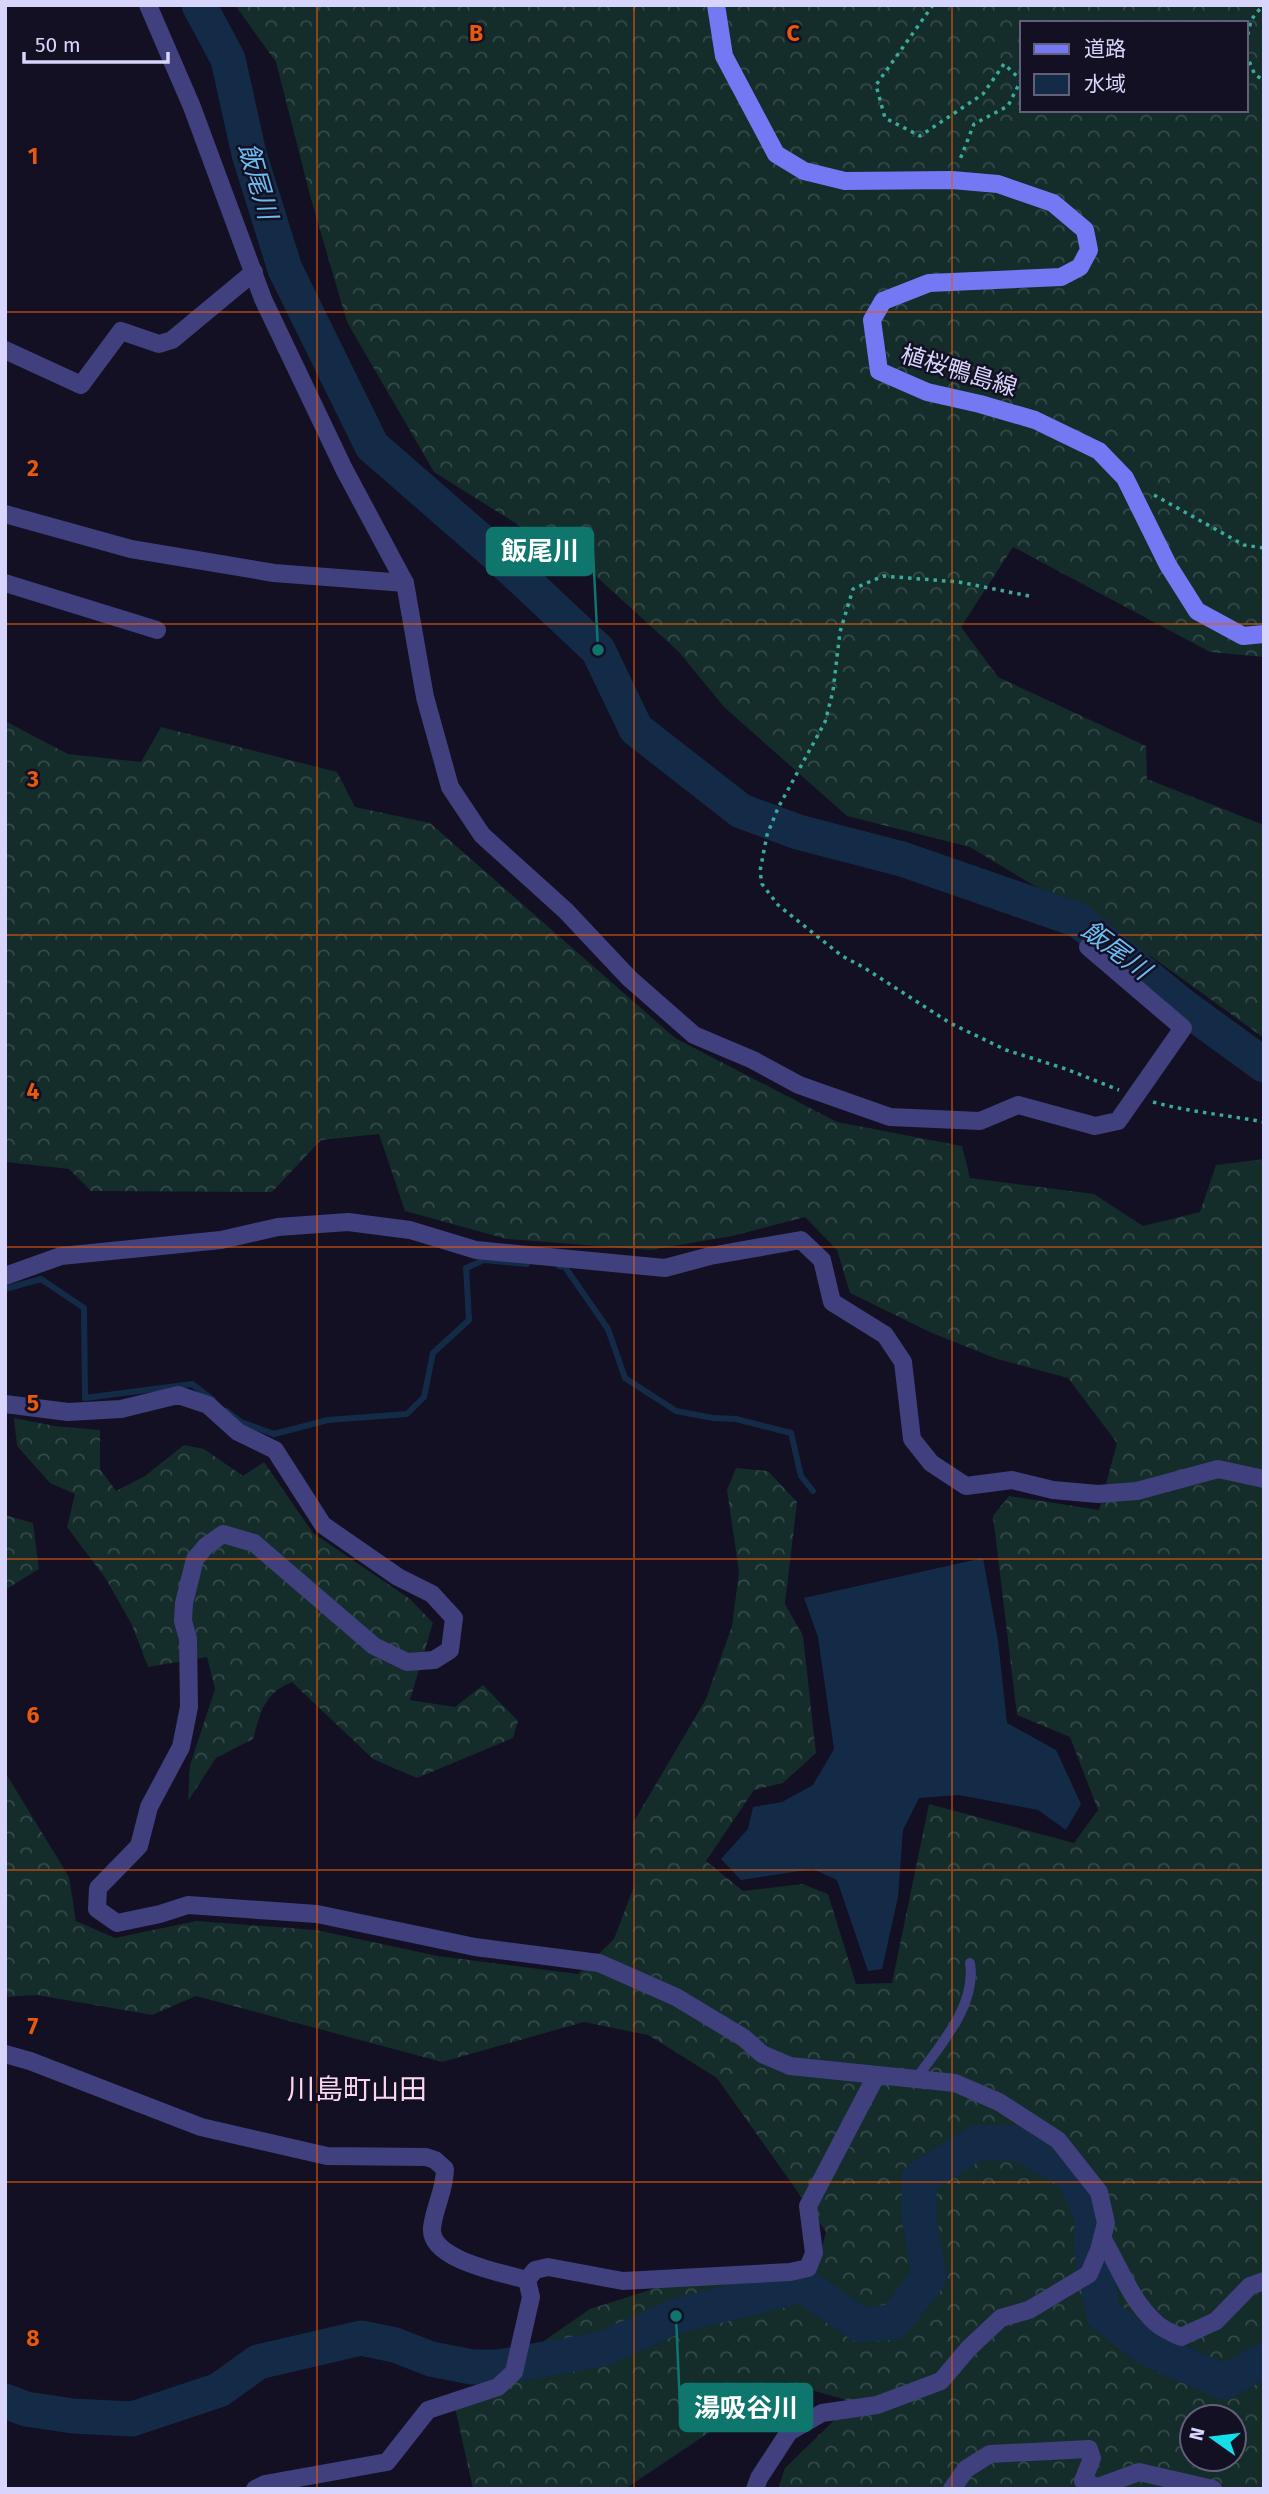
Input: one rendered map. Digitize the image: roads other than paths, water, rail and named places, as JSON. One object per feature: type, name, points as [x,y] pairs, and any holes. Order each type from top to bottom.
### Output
[{"type":"main road","name":"植桜鴨島線","points":[[716,5],[724,56],[776,155],[804,171],[845,181],[952,180],[998,184],[1053,203],[1085,230],[1089,250],[1080,267],[1061,277],[929,282],[883,301],[872,320],[879,371],[927,392],[1035,420],[1099,452],[1125,478],[1168,565],[1196,611],[1243,636],[1264,634]]},
{"type":"street","points":[[148,5],[192,107],[263,299],[344,470],[405,583],[425,697],[450,786],[482,835],[566,911],[629,978],[694,1035],[753,1060],[799,1085],[890,1117],[980,1121],[1018,1105],[1095,1126],[1118,1121],[1183,1028],[1088,947]]},
{"type":"street","points":[[5,350],[81,385],[121,331],[159,344],[172,341],[254,272]]},
{"type":"street","points":[[5,514],[131,549],[274,573],[405,583]]},
{"type":"street","points":[[5,583],[157,630]]},
{"type":"street","points":[[5,1276],[61,1256],[221,1240],[278,1227],[348,1222],[410,1230],[476,1250],[665,1268],[710,1256],[801,1240],[822,1261],[832,1302],[885,1335],[903,1362],[912,1439],[931,1463],[966,1486],[1012,1480],[1053,1490],[1098,1494],[1137,1491],[1218,1469],[1264,1479]]},
{"type":"street","points":[[5,1404],[68,1412],[121,1409],[178,1395],[208,1405],[239,1432],[275,1450],[323,1525],[398,1577],[432,1594],[454,1618],[450,1650],[434,1660],[407,1662],[374,1646],[254,1543],[223,1534],[206,1545],[195,1559],[184,1603],[183,1621],[188,1639],[189,1707],[181,1747],[149,1807],[139,1846],[99,1888],[97,1909],[117,1923],[188,1905],[317,1914],[475,1947],[599,1963],[676,1997],[744,2038],[762,2054],[790,2066],[954,2083],[988,2097],[1058,2140],[1100,2192],[1106,2223],[1089,2274],[1029,2310],[1002,2318],[969,2348],[941,2381],[877,2405],[822,2413],[789,2432],[759,2478],[755,2489]]},
{"type":"street","points":[[5,2054],[30,2061],[201,2127],[327,2156],[426,2157],[435,2160],[445,2169],[445,2182],[432,2230],[437,2245],[452,2257],[527,2280]]},
{"type":"street","points":[[255,2489],[265,2484],[387,2462],[428,2410],[498,2387],[514,2372],[530,2297],[527,2280],[535,2270],[548,2267],[623,2281],[790,2272],[808,2268],[814,2253],[808,2206],[876,2076]]},
{"type":"street","points":[[1101,2244],[1120,2269],[1131,2297],[1158,2325],[1181,2337],[1216,2322],[1250,2286],[1264,2281]]},
{"type":"street","points":[[952,2489],[966,2469],[990,2454],[1089,2449],[1092,2458],[1083,2481],[1098,2487],[1139,2472],[1213,2489]]},
{"type":"lane","points":[[916,2079],[965,2005],[973,1978],[971,1963]]},
{"type":"water","points":[[983,1558],[998,1641],[1007,1723],[1056,1750],[1081,1804],[1066,1830],[1038,1810],[959,1795],[919,1798],[903,1830],[898,1897],[882,1969],[868,1971],[837,1880],[813,1869],[741,1880],[721,1859],[748,1829],[753,1807],[782,1802],[813,1785],[834,1749],[818,1637],[804,1598]]},
{"type":"waterway","name":"飯尾川","points":[[199,5],[228,59],[249,154],[285,269],[372,446],[496,554],[598,650],[636,729],[741,811],[798,832],[902,859],[1078,920],[1183,1006],[1264,1065]]},
{"type":"waterway","points":[[227,1411],[241,1422],[274,1434],[328,1420],[407,1414],[424,1397],[433,1353],[469,1320],[466,1268],[484,1260],[527,1264]]},
{"type":"waterway","points":[[559,1266],[565,1267],[608,1329],[625,1378],[676,1411],[736,1419],[791,1433],[801,1476],[813,1491]]},
{"type":"waterway","points":[[5,1289],[41,1279],[84,1308],[85,1398],[192,1384],[213,1400]]},
{"type":"waterway","points":[[5,2401],[26,2409],[73,2416],[132,2419],[219,2390],[258,2362],[361,2338],[395,2345],[431,2359],[472,2367],[498,2367],[603,2349],[676,2316],[803,2285],[861,2325],[894,2322],[929,2277],[919,2216],[919,2179],[976,2143],[1019,2143],[1073,2174],[1092,2216],[1092,2250],[1103,2314],[1149,2349],[1224,2382],[1264,2360]]},
{"type":"place","name":"飯尾川","points":[[598,650]]},
{"type":"place","name":"湯吸谷川","points":[[676,2316]]},
{"type":"district","name":"川島町山田","points":[[357,2089]]}]
